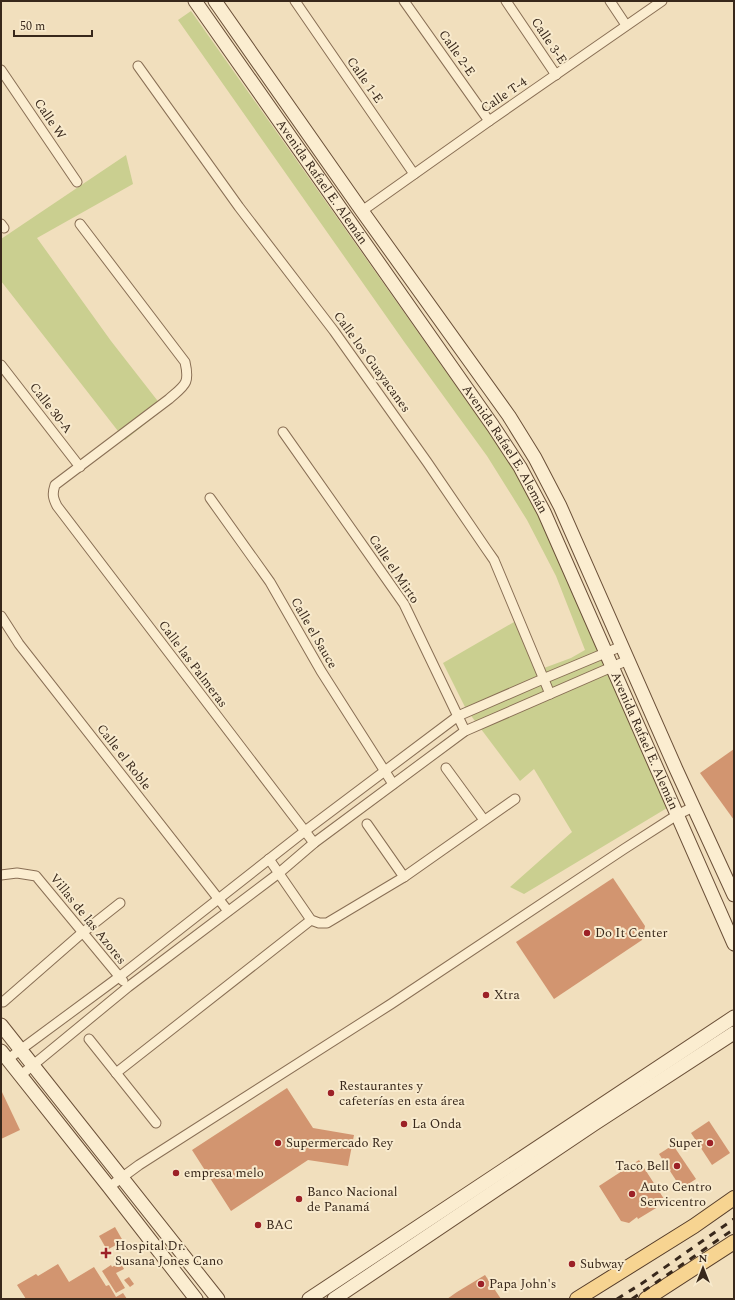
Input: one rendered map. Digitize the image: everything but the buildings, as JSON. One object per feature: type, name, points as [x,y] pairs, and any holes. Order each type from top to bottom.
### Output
[{"type":"main road","name":"Avenida Rafael E. Alemán","points":[[195,1],[493,426],[520,467],[544,512],[734,944]]},
{"type":"main road","name":"Avenida Rafael E. Alemán","points":[[215,1],[504,410],[535,458],[560,506],[693,807],[734,895]]},
{"type":"main road","points":[[309,1299],[734,1017]]},
{"type":"main road","points":[[1,1025],[218,1299]]},
{"type":"main road","points":[[334,1299],[581,1132],[734,1033]]},
{"type":"main road","points":[[4,1055],[109,1186],[196,1299]]},
{"type":"main road","points":[[577,1299],[694,1226],[734,1198]]},
{"type":"main road","points":[[646,1299],[734,1242]]},
{"type":"street","name":"Calle 1-E","points":[[295,1],[414,174]]},
{"type":"street","name":"Calle 2-E","points":[[404,1],[489,121]]},
{"type":"street","name":"Calle 3-E","points":[[506,1],[556,75]]},
{"type":"street","points":[[610,1],[626,25]]},
{"type":"street","name":"Calle T-4","points":[[362,211],[662,1]]},
{"type":"street","name":"Calle los Guayacanes","points":[[138,66],[239,207],[338,337],[427,462],[494,560],[550,694]]},
{"type":"street","name":"Calle W","points":[[1,70],[77,182]]},
{"type":"street","points":[[80,224],[185,362],[187,380],[183,386],[169,399],[80,467]]},
{"type":"street","name":"Calle 30-A","points":[[1,365],[80,467]]},
{"type":"street","name":"Calle el Mirto","points":[[283,432],[404,604],[464,731]]},
{"type":"street","name":"Calle las Palmeras","points":[[80,467],[55,485],[53,499],[57,506],[314,843]]},
{"type":"street","name":"Calle el Sauce","points":[[210,498],[270,582],[321,671],[393,784]]},
{"type":"street","name":"Calle el Roble","points":[[1,616],[19,644],[228,911]]},
{"type":"street","points":[[4,1055],[21,1049],[119,977],[305,831],[458,716],[622,646]]},
{"type":"street","points":[[21,1075],[128,987],[279,873],[314,843],[464,731],[628,660]]},
{"type":"street","points":[[446,768],[484,820]]},
{"type":"street","points":[[269,860],[311,920],[318,923],[327,923],[404,876],[515,799]]},
{"type":"street","points":[[109,1186],[139,1165],[391,1004],[677,815],[693,807]]},
{"type":"street","points":[[367,824],[404,876]]},
{"type":"street","name":"Villas de las Azores","points":[[2,876],[17,873],[36,876],[128,987]]},
{"type":"street","points":[[3,1002],[120,902]]},
{"type":"street","points":[[116,1073],[311,920]]},
{"type":"street","points":[[89,1039],[156,1123]]},
{"type":"green space","points":[[191,11],[519,475],[543,520],[667,808],[524,894],[510,887],[572,832],[534,769],[520,781],[466,709],[443,663],[521,618],[544,668],[571,658],[585,650],[556,576],[527,520],[487,456],[405,343],[178,20]]},
{"type":"green space","points":[[126,155],[133,184],[37,238],[111,341],[164,409],[125,440],[1,281],[1,239]]},
{"type":"railway","points":[[617,1299],[734,1219]]},
{"type":"railway","points":[[632,1299],[734,1229]]},
{"type":"place","name":"Do It Center","points":[[587,933]]},
{"type":"place","name":"Xtra","points":[[486,995]]},
{"type":"place","name":"Restaurantes y cafeterías en esta área","points":[[331,1093]]},
{"type":"place","name":"La Onda","points":[[404,1124]]},
{"type":"place","name":"Supermercado Rey","points":[[278,1143]]},
{"type":"place","name":"Super","points":[[710,1143]]},
{"type":"place","name":"Taco Bell","points":[[677,1166]]},
{"type":"place","name":"empresa melo","points":[[176,1173]]},
{"type":"place","name":"Auto Centro Servicentro","points":[[632,1194]]},
{"type":"place","name":"Banco Nacional de Panamá","points":[[299,1199]]},
{"type":"place","name":"BAC","points":[[258,1225]]},
{"type":"place","name":"Hospital Dr. Susana Jones Cano","points":[[106,1253]]},
{"type":"place","name":"Subway","points":[[572,1264]]},
{"type":"place","name":"Papa John's","points":[[481,1284]]}]
